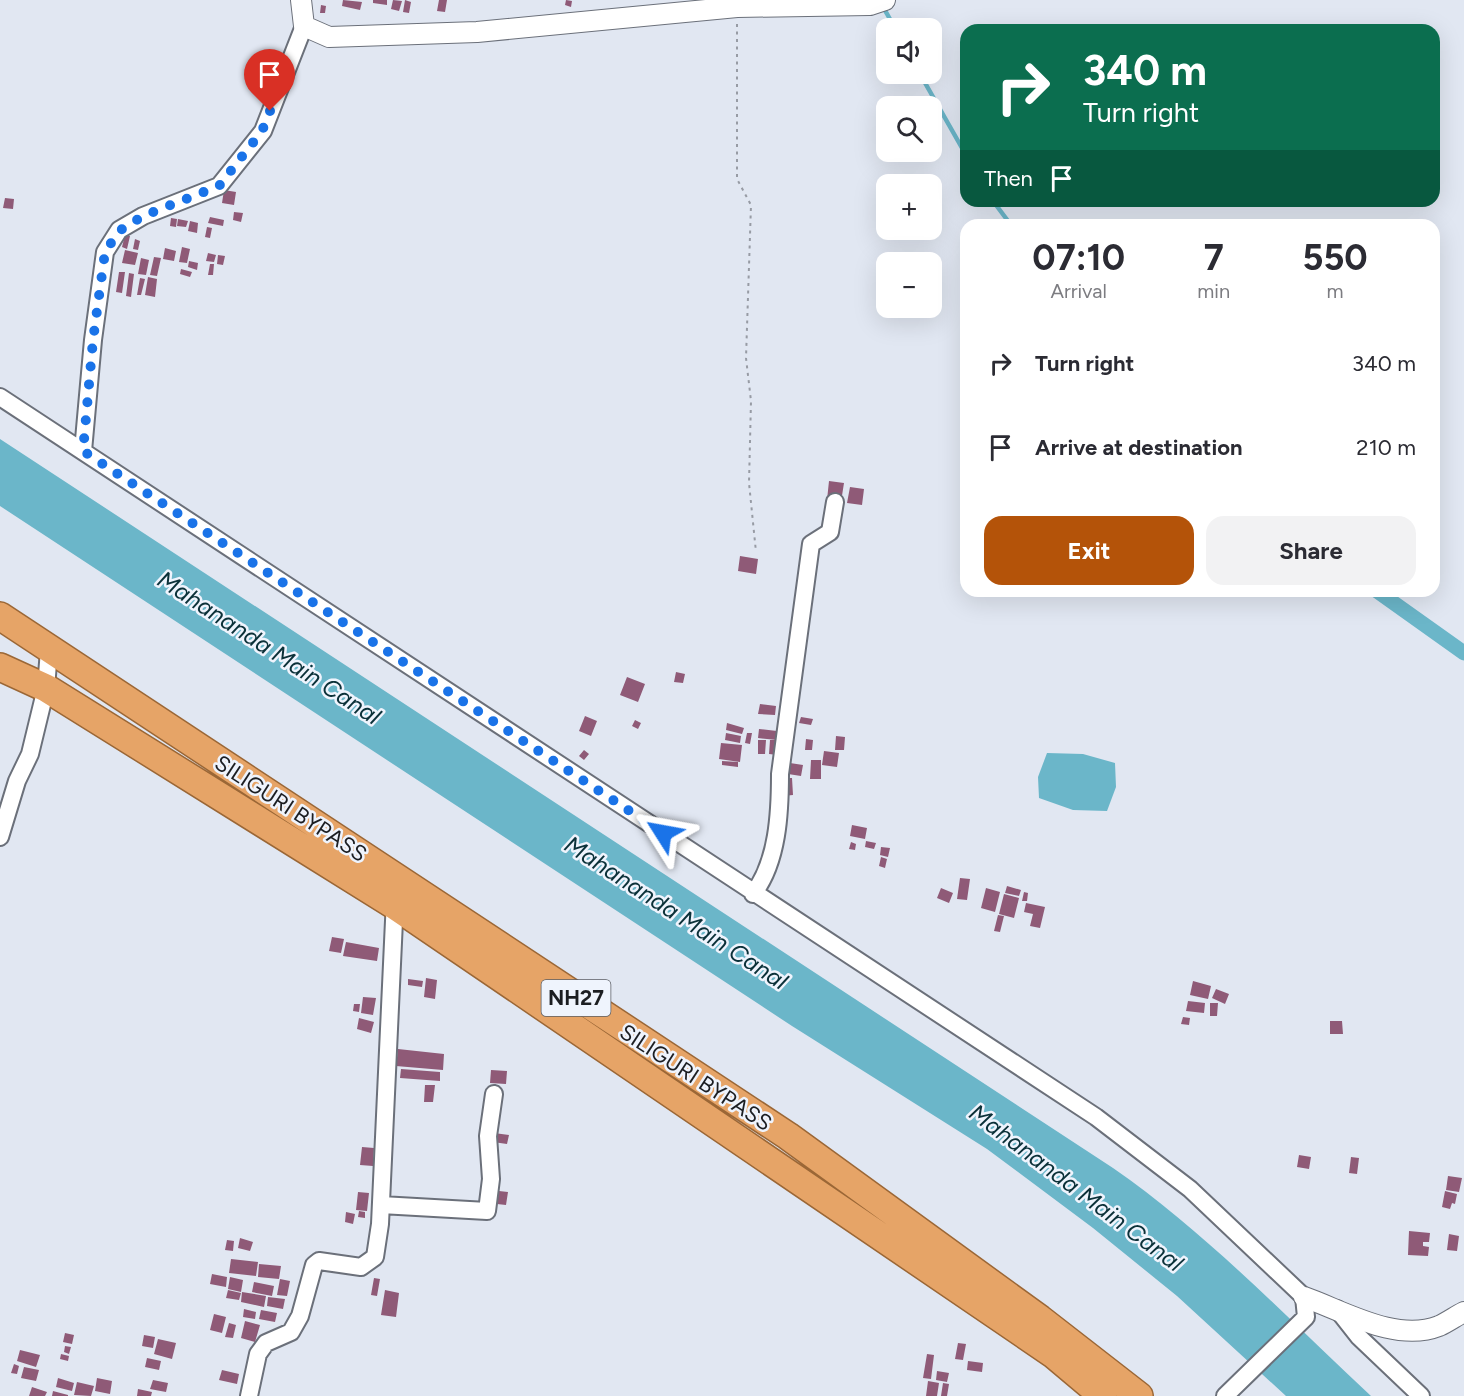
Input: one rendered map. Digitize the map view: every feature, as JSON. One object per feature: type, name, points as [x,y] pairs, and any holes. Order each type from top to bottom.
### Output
[{"type":"highway","name":"SILIGURI BYPASS","points":[[0,616],[398,878],[656,1052],[788,1136],[1021,1305],[1139,1396]]},
{"type":"highway","name":"NH27","points":[[0,667],[46,688],[394,905],[1053,1354],[1103,1396]]},
{"type":"street","points":[[83,451],[93,340],[105,252],[119,231],[143,216],[219,186],[262,131],[304,26],[301,0]]},
{"type":"street","points":[[304,26],[329,37],[477,33],[737,6],[878,3]]},
{"type":"street","points":[[0,397],[753,894],[1096,1117],[1190,1189],[1304,1297],[1384,1327],[1415,1330],[1439,1326],[1464,1312]]},
{"type":"street","points":[[753,894],[768,866],[780,808],[784,732],[811,544],[830,532],[835,502]]},
{"type":"street","points":[[0,837],[17,781],[30,754],[46,688],[49,650]]},
{"type":"street","points":[[249,1396],[258,1354],[266,1343],[291,1332],[300,1316],[314,1265],[319,1261],[361,1267],[375,1257],[381,1205],[394,905],[398,878]]},
{"type":"street","points":[[381,1205],[487,1211],[491,1179],[488,1136],[494,1094]]},
{"type":"street","points":[[1225,1396],[1239,1385],[1306,1317],[1304,1297]]},
{"type":"street","points":[[1337,1309],[1359,1337],[1421,1396]]},
{"type":"path","points":[[737,6],[737,179],[750,205],[746,358],[752,401],[749,483],[756,552]]},
{"type":"water","name":"Mahananda Main Canal","points":[[0,439],[1113,1168],[1148,1193],[1214,1248],[1371,1396],[1286,1396],[1177,1296],[1093,1228],[987,1149],[792,1026],[0,506]]},
{"type":"water","points":[[1047,753],[1083,754],[1115,763],[1116,787],[1107,811],[1073,810],[1039,798],[1038,777]]},
{"type":"building","points":[[343,0],[362,2],[360,10],[342,6]]},
{"type":"building","points":[[373,0],[387,0],[387,5],[373,3]]},
{"type":"building","points":[[393,0],[402,1],[399,11],[391,9]]},
{"type":"building","points":[[405,0],[411,2],[409,13],[403,12]]},
{"type":"building","points":[[439,0],[447,0],[445,12],[437,11]]},
{"type":"building","points":[[566,0],[572,1],[571,7],[565,5]]},
{"type":"building","points":[[321,5],[326,6],[325,13],[320,13]]},
{"type":"building","points":[[224,190],[236,192],[234,205],[222,203]]},
{"type":"building","points":[[5,198],[14,199],[13,209],[3,208]]},
{"type":"building","points":[[234,212],[243,213],[241,222],[233,220]]},
{"type":"building","points":[[210,217],[224,220],[223,226],[208,223]]},
{"type":"building","points":[[171,218],[177,219],[176,227],[170,226]]},
{"type":"building","points":[[178,219],[188,221],[186,227],[177,226]]},
{"type":"building","points":[[190,221],[198,223],[197,233],[188,231]]},
{"type":"building","points":[[207,227],[212,228],[210,238],[205,237]]},
{"type":"building","points":[[125,235],[130,236],[127,249],[122,247]]},
{"type":"building","points":[[135,239],[140,241],[138,250],[133,249]]},
{"type":"building","points":[[182,247],[190,249],[187,263],[179,262]]},
{"type":"building","points":[[165,248],[176,251],[174,261],[163,259]]},
{"type":"building","points":[[125,250],[138,253],[135,265],[122,263]]},
{"type":"building","points":[[208,253],[216,255],[214,262],[206,261]]},
{"type":"building","points":[[218,255],[225,256],[223,265],[217,264]]},
{"type":"building","points":[[154,257],[161,258],[157,276],[150,275]]},
{"type":"building","points":[[141,258],[149,260],[146,275],[138,274]]},
{"type":"building","points":[[189,261],[198,263],[197,270],[188,267]]},
{"type":"building","points":[[210,264],[214,264],[213,275],[208,275]]},
{"type":"building","points":[[181,269],[192,272],[190,277],[180,274]]},
{"type":"building","points":[[119,272],[125,272],[122,293],[116,292]]},
{"type":"building","points":[[129,273],[134,274],[131,297],[126,296]]},
{"type":"building","points":[[148,277],[157,279],[155,297],[145,295]]},
{"type":"building","points":[[140,278],[145,279],[141,295],[137,295]]},
{"type":"building","points":[[829,481],[844,483],[841,502],[827,500]]},
{"type":"building","points":[[850,487],[864,489],[862,505],[847,503]]},
{"type":"building","points":[[740,556],[758,559],[756,574],[738,571]]},
{"type":"building","points":[[676,672],[685,674],[683,683],[674,682]]},
{"type":"building","points":[[627,677],[645,684],[638,702],[620,695]]},
{"type":"building","points":[[760,704],[776,706],[775,715],[758,714]]},
{"type":"building","points":[[585,716],[597,721],[591,736],[579,731]]},
{"type":"building","points":[[801,717],[813,719],[811,725],[799,723]]},
{"type":"building","points":[[635,720],[641,723],[638,729],[632,726]]},
{"type":"building","points":[[727,723],[744,728],[742,734],[726,730]]},
{"type":"building","points":[[759,729],[777,731],[777,740],[758,738]]},
{"type":"building","points":[[726,733],[741,736],[740,743],[725,740]]},
{"type":"building","points":[[747,733],[752,733],[750,744],[745,743]]},
{"type":"building","points":[[836,736],[845,737],[844,750],[835,750]]},
{"type":"building","points":[[806,739],[813,740],[812,750],[805,750]]},
{"type":"building","points":[[758,740],[766,740],[765,754],[758,754]]},
{"type":"building","points":[[770,740],[779,740],[778,755],[769,754]]},
{"type":"building","points":[[721,743],[742,745],[740,762],[719,759]]},
{"type":"building","points":[[584,750],[589,754],[584,760],[579,756]]},
{"type":"building","points":[[824,751],[839,753],[837,767],[822,765]]},
{"type":"building","points":[[811,760],[821,760],[821,779],[810,779]]},
{"type":"building","points":[[722,761],[738,762],[738,767],[722,765]]},
{"type":"building","points":[[790,763],[803,765],[801,776],[788,774]]},
{"type":"building","points":[[782,778],[792,778],[793,795],[782,796]]},
{"type":"building","points":[[852,825],[867,828],[865,839],[850,836]]},
{"type":"building","points":[[866,841],[876,843],[874,849],[865,847]]},
{"type":"building","points":[[851,842],[856,844],[855,850],[849,849]]},
{"type":"building","points":[[881,847],[890,848],[888,857],[880,855]]},
{"type":"building","points":[[881,857],[887,859],[885,868],[879,866]]},
{"type":"building","points":[[960,878],[970,879],[967,900],[957,899]]},
{"type":"building","points":[[1007,886],[1021,890],[1019,896],[1005,893]]},
{"type":"building","points":[[941,888],[953,893],[949,903],[937,898]]},
{"type":"building","points":[[986,888],[1000,892],[995,912],[981,908]]},
{"type":"building","points":[[1024,892],[1028,893],[1027,901],[1022,901]]},
{"type":"building","points":[[1004,894],[1019,898],[1014,918],[999,914]]},
{"type":"building","points":[[1026,903],[1045,907],[1040,928],[1030,926],[1033,914],[1024,912]]},
{"type":"building","points":[[998,915],[1004,916],[1000,932],[994,931]]},
{"type":"building","points":[[332,937],[344,939],[341,953],[329,951]]},
{"type":"building","points":[[346,942],[379,948],[377,961],[343,956]]},
{"type":"building","points":[[426,978],[437,980],[435,999],[424,997]]},
{"type":"building","points":[[408,979],[423,981],[422,987],[408,985]]},
{"type":"building","points":[[1193,981],[1211,986],[1208,999],[1190,995]]},
{"type":"building","points":[[1216,989],[1229,994],[1225,1004],[1212,998]]},
{"type":"building","points":[[363,997],[376,998],[373,1015],[361,1013]]},
{"type":"building","points":[[1188,1001],[1205,1003],[1204,1013],[1186,1011]]},
{"type":"building","points":[[1210,1003],[1218,1003],[1217,1016],[1210,1016]]},
{"type":"building","points":[[354,1004],[360,1004],[359,1012],[353,1011]]},
{"type":"building","points":[[1183,1017],[1190,1018],[1189,1025],[1181,1024]]},
{"type":"building","points":[[359,1018],[374,1022],[371,1033],[357,1029]]},
{"type":"building","points":[[1330,1021],[1342,1021],[1343,1034],[1330,1034]]},
{"type":"building","points":[[398,1049],[444,1054],[443,1070],[396,1066]]},
{"type":"building","points":[[401,1069],[440,1072],[440,1081],[400,1078]]},
{"type":"building","points":[[491,1070],[507,1071],[506,1084],[490,1083]]},
{"type":"building","points":[[425,1085],[435,1085],[433,1102],[424,1102]]},
{"type":"building","points":[[494,1133],[509,1135],[507,1144],[493,1142]]},
{"type":"building","points":[[362,1147],[374,1148],[373,1166],[360,1165]]},
{"type":"building","points":[[1299,1155],[1311,1157],[1309,1169],[1297,1167]]},
{"type":"building","points":[[1351,1157],[1359,1158],[1357,1174],[1349,1173]]},
{"type":"building","points":[[1448,1176],[1462,1178],[1459,1192],[1446,1190]]},
{"type":"building","points":[[499,1191],[508,1192],[506,1205],[497,1204]]},
{"type":"building","points":[[1445,1191],[1457,1194],[1455,1204],[1452,1203],[1450,1209],[1442,1207]]},
{"type":"building","points":[[358,1192],[369,1193],[367,1211],[356,1210]]},
{"type":"building","points":[[359,1211],[365,1212],[365,1218],[358,1217]]},
{"type":"building","points":[[346,1212],[355,1214],[353,1224],[345,1222]]},
{"type":"building","points":[[1409,1231],[1430,1233],[1429,1242],[1423,1242],[1423,1246],[1429,1247],[1428,1256],[1408,1255]]},
{"type":"building","points":[[1449,1234],[1459,1236],[1457,1251],[1447,1250]]},
{"type":"building","points":[[240,1238],[253,1242],[250,1251],[238,1248]]},
{"type":"building","points":[[227,1240],[234,1241],[233,1251],[225,1250]]},
{"type":"building","points":[[231,1259],[258,1262],[256,1276],[229,1273]]},
{"type":"building","points":[[259,1264],[281,1266],[279,1279],[258,1277]]},
{"type":"building","points":[[212,1274],[227,1277],[226,1287],[210,1284]]},
{"type":"building","points":[[230,1277],[243,1280],[241,1292],[228,1289]]},
{"type":"building","points":[[374,1278],[380,1279],[377,1296],[371,1295]]},
{"type":"building","points":[[280,1279],[290,1281],[287,1296],[277,1295]]},
{"type":"building","points":[[254,1282],[274,1286],[272,1296],[252,1292]]},
{"type":"building","points":[[228,1290],[241,1293],[239,1300],[226,1298]]},
{"type":"building","points":[[385,1290],[399,1293],[396,1317],[381,1315]]},
{"type":"building","points":[[242,1292],[266,1296],[264,1307],[241,1302]]},
{"type":"building","points":[[268,1297],[285,1299],[283,1309],[267,1306]]},
{"type":"building","points":[[244,1309],[256,1312],[255,1319],[243,1317]]},
{"type":"building","points":[[261,1310],[277,1313],[275,1322],[259,1319]]},
{"type":"building","points":[[214,1314],[226,1317],[222,1333],[210,1330]]},
{"type":"building","points":[[245,1321],[260,1325],[255,1342],[241,1338]]},
{"type":"building","points":[[229,1323],[236,1325],[233,1338],[225,1337]]},
{"type":"building","points":[[65,1333],[74,1335],[72,1344],[63,1342]]},
{"type":"building","points":[[144,1335],[155,1337],[153,1348],[142,1346]]},
{"type":"building","points":[[158,1339],[176,1343],[172,1359],[154,1354]]},
{"type":"building","points":[[958,1343],[966,1344],[963,1360],[955,1359]]},
{"type":"building","points":[[65,1346],[71,1347],[69,1354],[64,1352]]},
{"type":"building","points":[[20,1350],[40,1355],[36,1367],[17,1361]]},
{"type":"building","points":[[61,1354],[69,1356],[68,1361],[60,1359]]},
{"type":"building","points":[[927,1354],[934,1355],[931,1379],[923,1378]]},
{"type":"building","points":[[147,1358],[161,1361],[159,1370],[145,1367]]},
{"type":"building","points":[[968,1361],[983,1363],[982,1372],[967,1370]]},
{"type":"building","points":[[14,1364],[19,1366],[17,1374],[11,1373]]},
{"type":"building","points":[[24,1367],[39,1370],[36,1381],[21,1378]]},
{"type":"building","points":[[222,1370],[239,1374],[237,1384],[219,1380]]},
{"type":"building","points":[[937,1371],[949,1373],[947,1382],[936,1380]]},
{"type":"building","points":[[58,1378],[74,1383],[72,1391],[56,1387]]},
{"type":"building","points":[[97,1378],[112,1381],[110,1394],[95,1391]]},
{"type":"building","points":[[153,1380],[168,1383],[166,1392],[150,1389]]},
{"type":"building","points":[[928,1381],[939,1383],[937,1396],[926,1396]]},
{"type":"building","points":[[77,1382],[94,1386],[91,1396],[74,1395]]},
{"type":"building","points":[[943,1383],[949,1384],[947,1396],[941,1396]]},
{"type":"building","points":[[32,1387],[47,1392],[45,1396],[29,1396]]},
{"type":"building","points":[[138,1389],[152,1392],[151,1396],[137,1396]]},
{"type":"building","points":[[53,1391],[68,1395],[68,1396],[52,1396]]},
{"type":"waterway","points":[[882,5],[889,18]]},
{"type":"waterway","points":[[926,84],[960,144]]},
{"type":"waterway","points":[[998,207],[1006,219]]},
{"type":"waterway","points":[[1385,597],[1464,653]]},
{"type":"route","points":[[270,111],[262,131],[219,186],[143,216],[119,231],[105,252],[93,340],[83,451],[663,833]]}]
